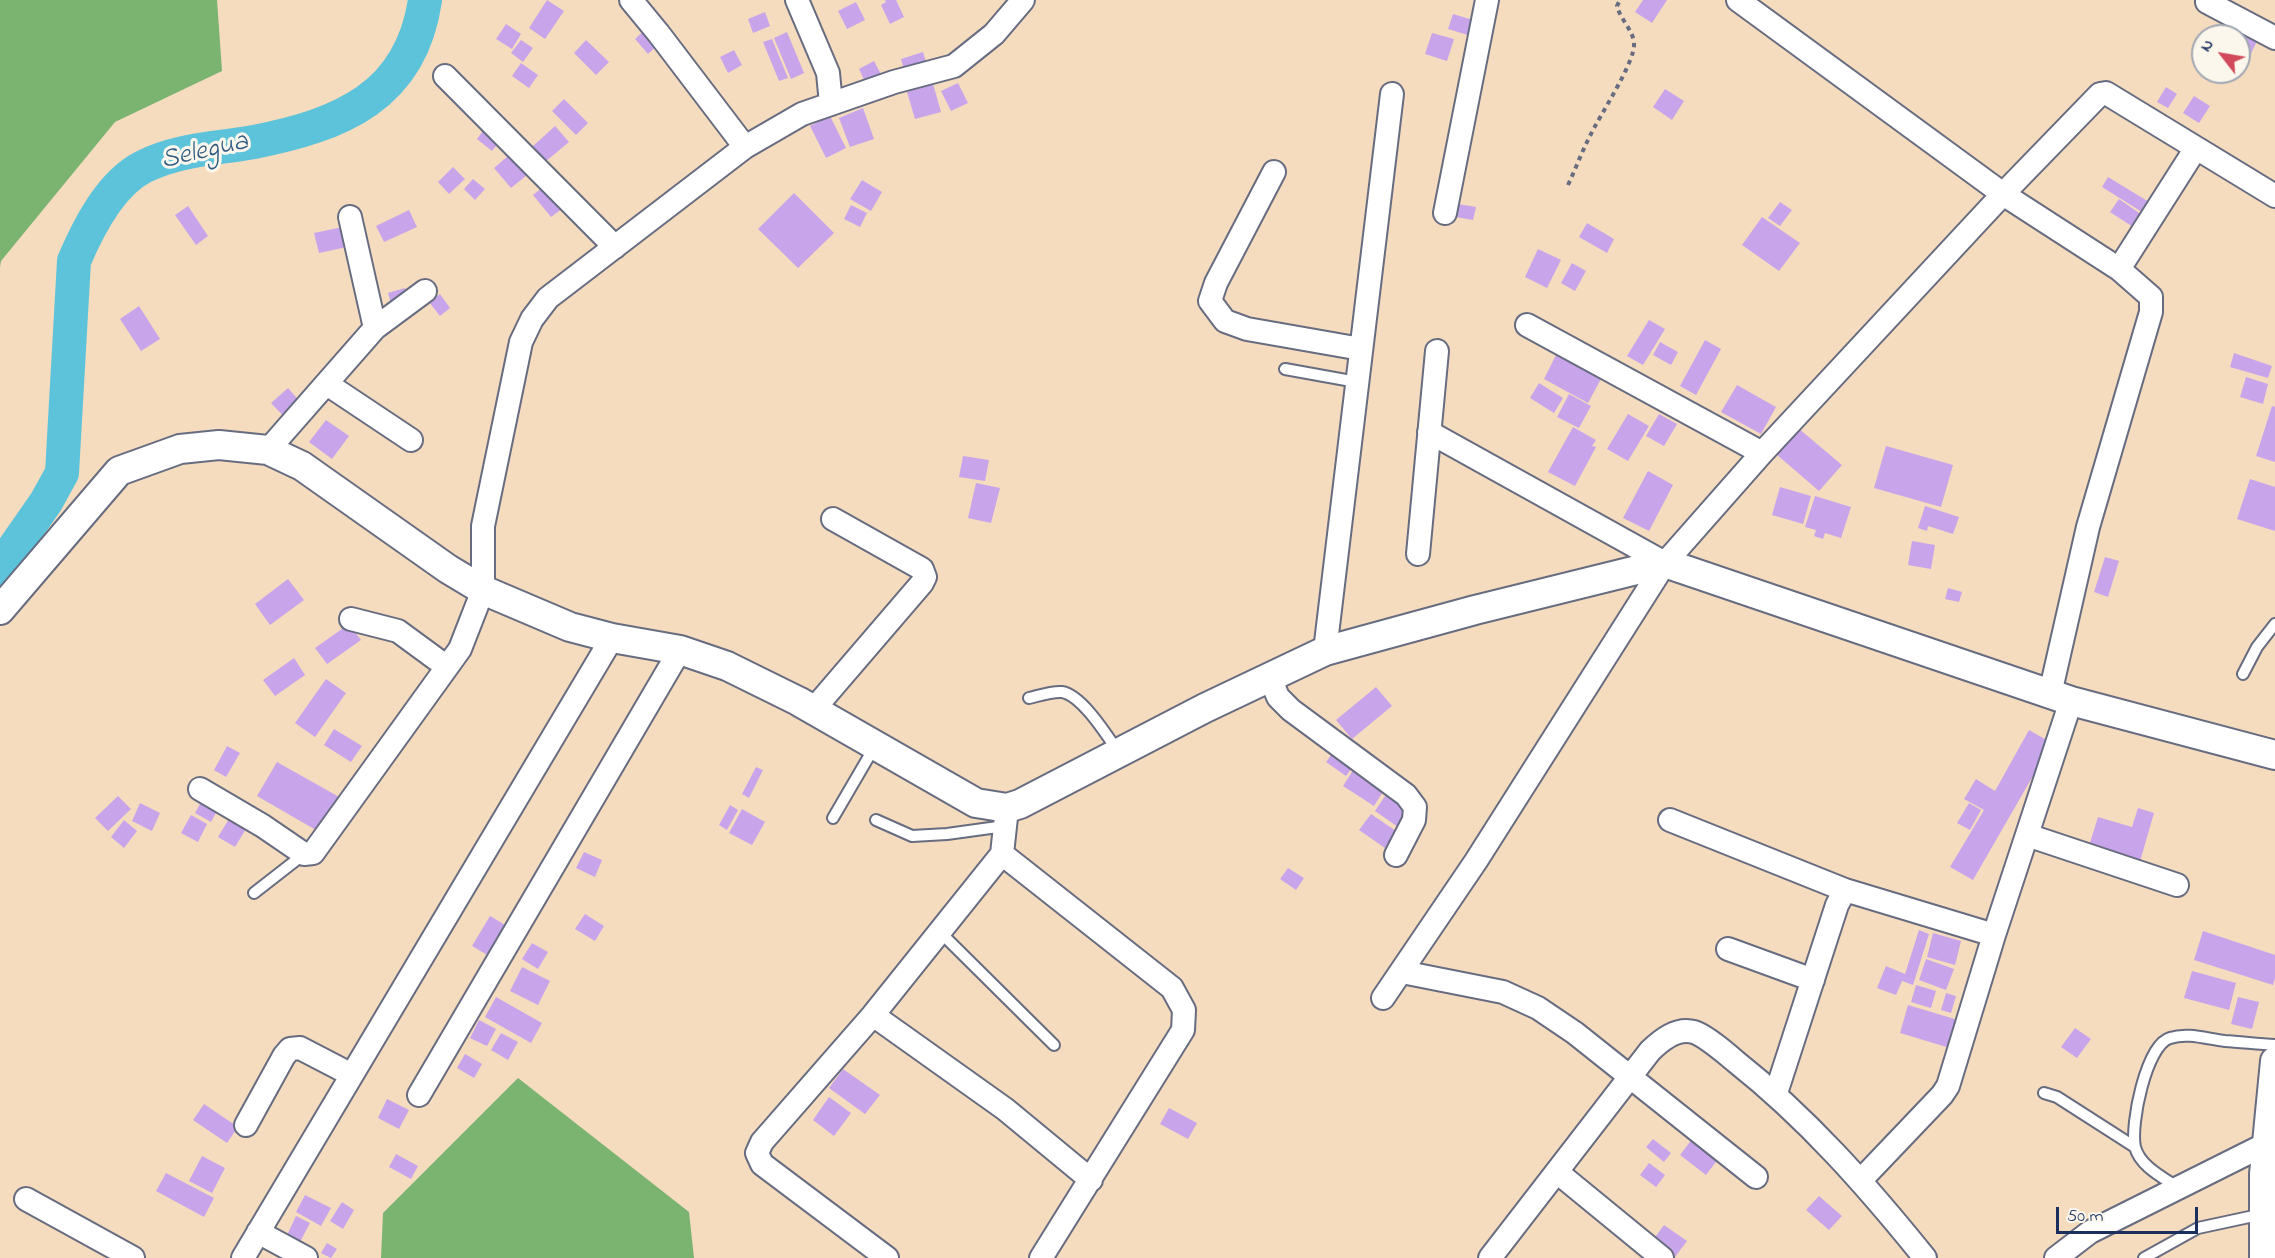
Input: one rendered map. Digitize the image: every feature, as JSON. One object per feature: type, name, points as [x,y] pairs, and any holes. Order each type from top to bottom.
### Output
[{"type":"street","points":[[631,0],[660,34],[746,147]]},
{"type":"street","points":[[797,0],[828,73],[831,84],[831,104]]},
{"type":"street","points":[[201,789],[263,825],[304,854],[313,853],[460,649],[483,591],[483,526],[521,342],[532,319],[548,298],[746,147],[802,114],[894,82],[954,66],[994,34],[1023,0]]},
{"type":"street","points":[[1445,213],[1487,0]]},
{"type":"street","points":[[1738,0],[2003,194],[2119,269],[2151,297],[2151,312],[2088,526],[2060,698],[2027,835],[1946,1091],[1861,1180]]},
{"type":"street","points":[[2207,2],[2275,38]]},
{"type":"street","points":[[445,76],[615,247]]},
{"type":"street","points":[[1383,998],[1476,861],[1665,563],[1762,453],[2003,194],[2100,94],[2106,93],[2275,196]]},
{"type":"street","points":[[1325,651],[1392,94]]},
{"type":"street","points":[[2119,269],[2196,148]]},
{"type":"street","points":[[1274,172],[1216,283],[1210,301],[1225,321],[1247,329],[1361,349]]},
{"type":"street","points":[[350,217],[375,328]]},
{"type":"street","points":[[268,450],[375,328],[425,291]]},
{"type":"street","points":[[1527,325],[1762,453]]},
{"type":"street","points":[[1418,554],[1437,351]]},
{"type":"street","points":[[327,384],[411,440]]},
{"type":"street","points":[[1429,432],[1665,563],[2060,698],[2275,754]]},
{"type":"street","points":[[0,610],[119,471],[180,449],[219,445],[268,450],[302,466],[483,591],[570,627],[612,638],[680,650],[727,666],[813,710],[976,803],[1006,817]]},
{"type":"street","points":[[813,710],[925,577],[922,569],[833,519]]},
{"type":"street","points":[[887,1258],[762,1164],[757,1153],[762,1142],[873,1015],[1002,854],[1006,817],[1020,804],[1205,708],[1325,651],[1475,610],[1665,563]]},
{"type":"street","points":[[351,619],[398,630],[447,667]]},
{"type":"street","points":[[243,1258],[612,638]]},
{"type":"street","points":[[419,1095],[680,650]]},
{"type":"street","points":[[1270,677],[1278,697],[1291,710],[1406,795],[1415,807],[1414,820],[1396,855]]},
{"type":"street","points":[[1670,820],[1845,890],[1994,935]]},
{"type":"street","points":[[2027,835],[2177,885]]},
{"type":"street","points":[[1002,854],[1172,988],[1184,1010],[1183,1030],[1041,1258]]},
{"type":"street","points":[[1776,1094],[1837,905],[1845,890]]},
{"type":"street","points":[[1728,949],[1813,980]]},
{"type":"street","points":[[1402,972],[1487,988],[1538,1008],[1575,1033],[1756,1177]]},
{"type":"street","points":[[873,1015],[1005,1109],[1091,1180]]},
{"type":"street","points":[[1490,1258],[1630,1077],[1662,1040],[1677,1033],[1694,1032],[1722,1050],[1776,1094],[1861,1180],[1925,1258]]},
{"type":"street","points":[[246,1125],[290,1049],[300,1048],[352,1075]]},
{"type":"street","points":[[2264,1258],[2266,1144],[2275,1061]]},
{"type":"street","points":[[2056,1258],[2090,1232],[2266,1144]]},
{"type":"street","points":[[1557,1172],[1662,1258]]},
{"type":"street","points":[[26,1199],[134,1258]]},
{"type":"street","points":[[258,1232],[306,1258]]},
{"type":"lane","points":[[1285,369],[1357,382]]},
{"type":"lane","points":[[2243,674],[2257,647],[2275,624]]},
{"type":"lane","points":[[1029,698],[1062,692],[1076,698],[1103,729],[1119,753]]},
{"type":"lane","points":[[833,818],[875,746]]},
{"type":"lane","points":[[876,820],[912,836],[947,834],[1006,817]]},
{"type":"lane","points":[[254,893],[304,854]]},
{"type":"lane","points":[[940,932],[1054,1045]]},
{"type":"lane","points":[[2135,1147],[2136,1113],[2145,1074],[2156,1048],[2168,1038],[2188,1035],[2275,1045]]},
{"type":"lane","points":[[2044,1094],[2057,1097],[2135,1147],[2148,1168],[2177,1187]]},
{"type":"lane","points":[[2144,1258],[2198,1228],[2264,1214]]},
{"type":"path","points":[[1568,185],[1590,136],[1624,75],[1634,50],[1632,36],[1618,12],[1617,6],[1620,0]]},
{"type":"green space","points":[[0,0],[217,0],[222,71],[115,122],[1,261],[0,267]]},
{"type":"green space","points":[[518,1078],[689,1212],[694,1258],[381,1258],[383,1213]]},
{"type":"building","points":[[547,0],[564,11],[545,39],[529,28]]},
{"type":"building","points":[[885,0],[896,0],[904,17],[890,24],[881,5],[886,2]]},
{"type":"building","points":[[1643,0],[1667,0],[1652,23],[1635,12]]},
{"type":"building","points":[[856,2],[865,20],[847,29],[838,11]]},
{"type":"building","points":[[765,12],[770,26],[753,33],[748,19]]},
{"type":"building","points":[[1453,14],[1476,21],[1471,36],[1448,29]]},
{"type":"building","points":[[506,24],[521,34],[512,49],[496,39]]},
{"type":"building","points":[[649,26],[662,41],[648,54],[635,39]]},
{"type":"building","points":[[787,32],[804,73],[791,79],[774,38]]},
{"type":"building","points":[[1432,33],[1454,39],[1447,61],[1425,54]]},
{"type":"building","points":[[2251,33],[2259,37],[2251,54]]},
{"type":"building","points":[[772,39],[788,78],[779,81],[763,42]]},
{"type":"building","points":[[521,40],[533,48],[523,62],[511,53]]},
{"type":"building","points":[[586,40],[609,62],[596,75],[574,53]]},
{"type":"building","points":[[734,50],[742,65],[728,73],[720,57]]},
{"type":"building","points":[[923,52],[928,68],[906,76],[901,59]]},
{"type":"building","points":[[874,61],[883,78],[867,86],[859,69]]},
{"type":"building","points":[[521,63],[538,75],[529,88],[512,76]]},
{"type":"building","points":[[958,83],[968,103],[951,111],[941,91]]},
{"type":"building","points":[[933,84],[941,112],[915,119],[907,92]]},
{"type":"building","points":[[2166,87],[2177,94],[2168,108],[2157,102]]},
{"type":"building","points":[[1665,89],[1684,101],[1672,120],[1653,107]]},
{"type":"building","points":[[2194,96],[2210,106],[2199,123],[2183,113]]},
{"type":"building","points":[[564,99],[588,123],[576,135],[552,111]]},
{"type":"building","points":[[863,108],[874,139],[850,147],[839,118]]},
{"type":"building","points":[[830,116],[846,148],[826,158],[810,126]]},
{"type":"building","points":[[488,124],[503,137],[492,151],[477,139]]},
{"type":"building","points":[[555,126],[569,142],[545,162],[532,147]]},
{"type":"building","points":[[515,150],[532,171],[511,188],[494,168]]},
{"type":"building","points":[[453,167],[465,179],[449,194],[438,182]]},
{"type":"building","points":[[2108,177],[2149,202],[2142,212],[2102,187]]},
{"type":"building","points":[[473,179],[485,189],[475,200],[464,189]]},
{"type":"building","points":[[862,180],[882,192],[871,211],[850,199]]},
{"type":"building","points":[[548,183],[567,205],[551,217],[533,195]]},
{"type":"building","points":[[794,193],[834,233],[798,268],[758,229]]},
{"type":"building","points":[[2119,199],[2142,215],[2133,227],[2110,212]]},
{"type":"building","points":[[1780,202],[1792,210],[1780,226],[1768,218]]},
{"type":"building","points":[[1458,204],[1476,207],[1473,220],[1456,217]]},
{"type":"building","points":[[851,205],[867,213],[860,227],[844,219]]},
{"type":"building","points":[[188,206],[208,236],[196,245],[175,215]]},
{"type":"building","points":[[409,210],[417,227],[384,242],[376,226]]},
{"type":"building","points":[[1762,217],[1800,243],[1779,271],[1742,245]]},
{"type":"building","points":[[1587,223],[1614,239],[1607,253],[1579,237]]},
{"type":"building","points":[[347,226],[351,246],[319,253],[314,233]]},
{"type":"building","points":[[1538,249],[1561,260],[1547,288],[1525,277]]},
{"type":"building","points":[[1572,263],[1586,271],[1575,291],[1561,283]]},
{"type":"building","points":[[405,288],[410,301],[392,307],[388,293]]},
{"type":"building","points":[[440,294],[450,308],[440,316],[429,302]]},
{"type":"building","points":[[139,306],[160,339],[141,351],[120,319]]},
{"type":"building","points":[[1649,320],[1665,329],[1643,365],[1627,356]]},
{"type":"building","points":[[1705,340],[1721,349],[1696,395],[1680,386]]},
{"type":"building","points":[[1660,342],[1678,352],[1671,365],[1653,355]]},
{"type":"building","points":[[2234,353],[2272,366],[2268,378],[2230,367]]},
{"type":"building","points":[[1556,355],[1601,379],[1588,403],[1544,379]]},
{"type":"building","points":[[2246,377],[2268,384],[2263,404],[2240,397]]},
{"type":"building","points":[[1539,383],[1563,398],[1554,413],[1530,398]]},
{"type":"building","points":[[1737,385],[1776,407],[1761,434],[1721,412]]},
{"type":"building","points":[[288,388],[302,404],[286,419],[271,403]]},
{"type":"building","points":[[1569,394],[1591,406],[1579,428],[1557,417]]},
{"type":"building","points":[[2272,406],[2275,407],[2275,462],[2256,456]]},
{"type":"building","points":[[1628,414],[1649,426],[1628,461],[1607,449]]},
{"type":"building","points":[[1659,414],[1677,424],[1664,446],[1646,436]]},
{"type":"building","points":[[326,420],[349,436],[332,459],[309,442]]},
{"type":"building","points":[[1573,427],[1596,440],[1592,446],[1596,447],[1575,486],[1548,472]]},
{"type":"building","points":[[1798,428],[1842,465],[1819,491],[1776,454]]},
{"type":"building","points":[[1886,446],[1953,465],[1941,507],[1874,488]]},
{"type":"building","points":[[963,456],[989,460],[985,481],[959,477]]},
{"type":"building","points":[[1648,471],[1673,485],[1649,531],[1623,518]]},
{"type":"building","points":[[2250,479],[2275,487],[2275,531],[2237,519]]},
{"type":"building","points":[[976,483],[1000,488],[991,523],[968,518]]},
{"type":"building","points":[[1780,487],[1811,496],[1803,524],[1772,515]]},
{"type":"building","points":[[1815,496],[1851,507],[1841,538],[1825,533],[1823,539],[1814,536],[1816,530],[1805,527]]},
{"type":"building","points":[[1925,506],[1959,517],[1953,534],[1928,526],[1927,531],[1918,528]]},
{"type":"building","points":[[1912,541],[1935,545],[1931,569],[1908,565]]},
{"type":"building","points":[[2105,557],[2119,561],[2108,597],[2094,592]]},
{"type":"building","points":[[288,579],[304,600],[270,625],[255,604]]},
{"type":"building","points":[[1948,588],[1962,592],[1959,602],[1945,599]]},
{"type":"building","points":[[349,624],[361,640],[327,664],[315,648]]},
{"type":"building","points":[[294,658],[305,675],[275,696],[263,680]]},
{"type":"building","points":[[326,679],[346,693],[315,737],[295,723]]},
{"type":"building","points":[[1376,687],[1392,706],[1352,739],[1336,720]]},
{"type":"building","points":[[334,729],[362,746],[351,762],[324,745]]},
{"type":"building","points":[[2029,730],[2052,743],[1973,880],[1950,867],[1984,810],[1964,799],[1976,779],[1995,791]]},
{"type":"building","points":[[227,746],[240,753],[226,777],[214,770]]},
{"type":"building","points":[[1334,751],[1354,765],[1346,776],[1326,762]]},
{"type":"building","points":[[277,762],[341,798],[321,833],[257,796]]},
{"type":"building","points":[[756,767],[763,770],[749,798],[742,794]]},
{"type":"building","points":[[1355,767],[1386,787],[1374,806],[1343,786]]},
{"type":"building","points":[[206,793],[222,802],[211,822],[195,813]]},
{"type":"building","points":[[1387,793],[1411,809],[1398,827],[1375,811]]},
{"type":"building","points":[[118,796],[131,809],[108,831],[95,818]]},
{"type":"building","points":[[140,803],[160,813],[152,831],[132,821]]},
{"type":"building","points":[[1969,803],[1981,810],[1970,830],[1957,823]]},
{"type":"building","points":[[730,805],[738,810],[727,830],[719,825]]},
{"type":"building","points":[[2138,808],[2154,813],[2139,865],[2088,849],[2098,817],[2132,827]]},
{"type":"building","points":[[742,809],[765,822],[752,845],[729,833]]},
{"type":"building","points":[[232,814],[249,824],[235,847],[218,837]]},
{"type":"building","points":[[1371,814],[1396,831],[1385,848],[1359,830]]},
{"type":"building","points":[[191,815],[207,824],[198,842],[181,833]]},
{"type":"building","points":[[124,820],[137,831],[124,848],[111,837]]},
{"type":"building","points":[[584,852],[602,860],[595,877],[576,868]]},
{"type":"building","points":[[1288,868],[1304,878],[1296,890],[1280,879]]},
{"type":"building","points":[[585,914],[604,926],[595,941],[575,929]]},
{"type":"building","points":[[490,916],[507,926],[489,956],[472,946]]},
{"type":"building","points":[[1919,930],[1929,934],[1913,985],[1902,981],[1896,995],[1877,988],[1886,966],[1905,974]]},
{"type":"building","points":[[2203,931],[2275,955],[2273,985],[2194,960]]},
{"type":"building","points":[[1933,933],[1961,941],[1955,965],[1927,957]]},
{"type":"building","points":[[532,943],[548,952],[538,969],[522,959]]},
{"type":"building","points":[[1926,959],[1954,969],[1946,990],[1919,980]]},
{"type":"building","points":[[522,967],[550,981],[538,1005],[510,991]]},
{"type":"building","points":[[2192,971],[2236,983],[2229,1010],[2184,998]]},
{"type":"building","points":[[1916,985],[1936,991],[1931,1008],[1911,1002]]},
{"type":"building","points":[[1946,993],[1956,996],[1951,1013],[1941,1010]]},
{"type":"building","points":[[496,997],[542,1023],[531,1043],[485,1017]]},
{"type":"building","points":[[2238,997],[2259,1002],[2252,1029],[2231,1024]]},
{"type":"building","points":[[1908,1005],[1958,1020],[1950,1048],[1900,1033]]},
{"type":"building","points":[[479,1020],[496,1029],[487,1046],[470,1038]]},
{"type":"building","points":[[2075,1028],[2091,1039],[2077,1058],[2061,1047]]},
{"type":"building","points":[[501,1033],[518,1042],[508,1060],[491,1050]]},
{"type":"building","points":[[465,1054],[482,1064],[474,1078],[457,1068]]},
{"type":"building","points":[[843,1069],[880,1095],[865,1114],[829,1088]]},
{"type":"building","points":[[829,1097],[851,1113],[834,1136],[813,1120]]},
{"type":"building","points":[[387,1099],[409,1110],[399,1129],[378,1118]]},
{"type":"building","points":[[204,1104],[238,1127],[227,1143],[193,1120]]},
{"type":"building","points":[[1169,1108],[1197,1123],[1188,1139],[1160,1124]]},
{"type":"building","points":[[1696,1134],[1722,1154],[1706,1175],[1680,1155]]},
{"type":"building","points":[[1653,1139],[1671,1153],[1664,1162],[1646,1147]]},
{"type":"building","points":[[396,1154],[418,1166],[411,1179],[389,1167]]},
{"type":"building","points":[[202,1156],[225,1168],[212,1193],[189,1181]]},
{"type":"building","points":[[1649,1163],[1665,1175],[1656,1187],[1640,1175]]},
{"type":"building","points":[[166,1173],[214,1198],[204,1217],[156,1191]]},
{"type":"building","points":[[305,1195],[331,1208],[321,1226],[296,1212]]},
{"type":"building","points":[[1819,1196],[1842,1216],[1829,1230],[1806,1210]]},
{"type":"building","points":[[342,1202],[354,1210],[343,1229],[330,1221]]},
{"type":"building","points":[[296,1216],[310,1223],[299,1244],[286,1237]]},
{"type":"building","points":[[1664,1225],[1687,1241],[1675,1257],[1653,1240]]},
{"type":"building","points":[[327,1243],[337,1249],[331,1258],[321,1253]]},
{"type":"waterway","name":"Selegua","points":[[0,568],[46,502],[62,473],[74,261],[101,208],[120,184],[143,167],[156,161],[197,150],[285,135],[342,115],[366,101],[387,83],[404,61],[417,33],[425,0]]}]
